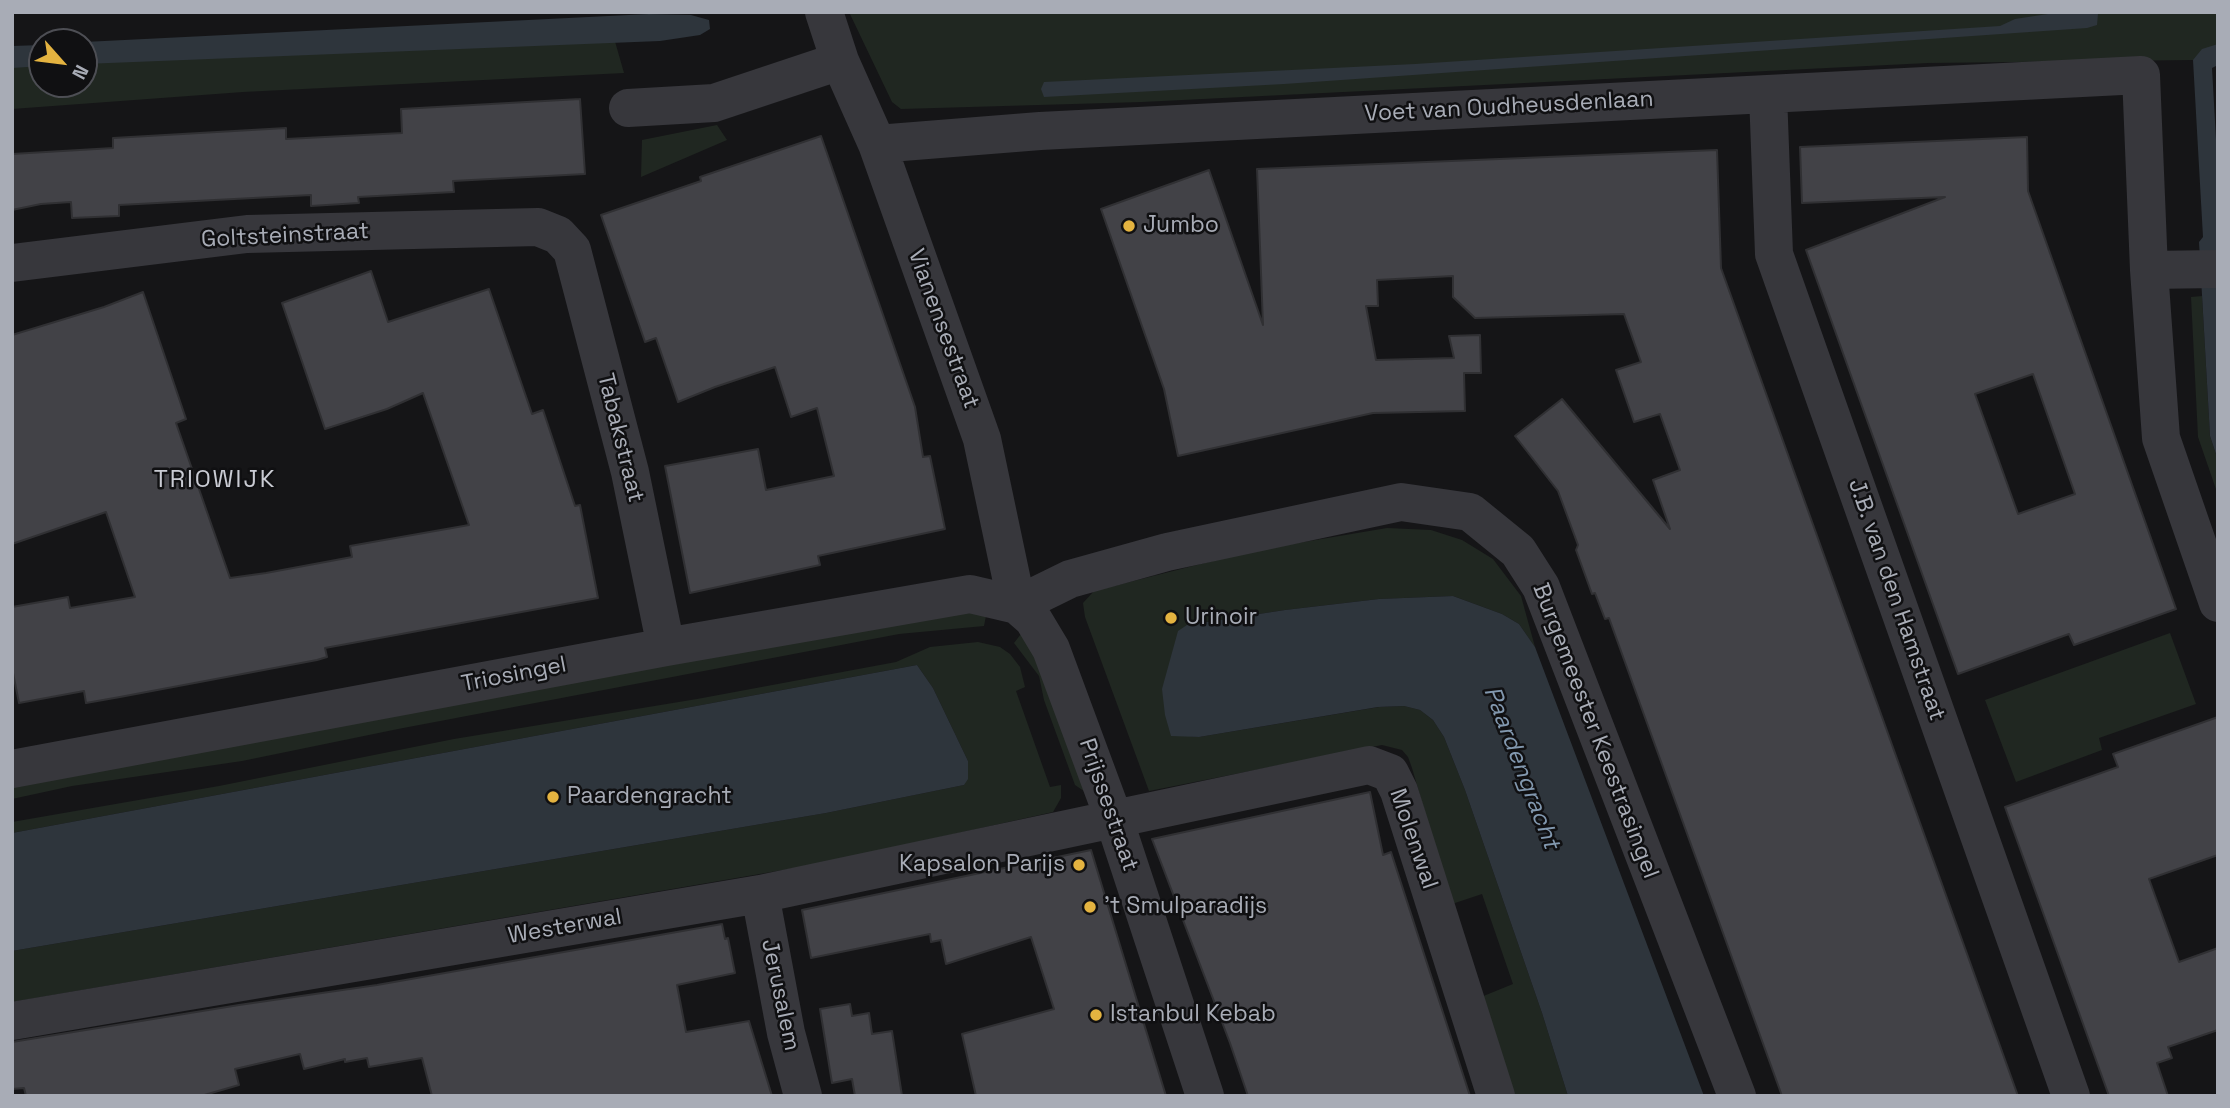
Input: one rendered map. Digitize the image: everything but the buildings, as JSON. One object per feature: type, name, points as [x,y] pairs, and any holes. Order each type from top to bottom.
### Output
[{"type":"street","name":"Vianensestraat","points":[[824,12],[840,61],[877,144],[982,439],[1017,605]]},
{"type":"street","points":[[628,108],[714,103],[840,61]]},
{"type":"street","name":"Voet van Oudheusdenlaan","points":[[877,144],[1040,131],[2141,75],[2162,270]]},
{"type":"street","name":"J.B. van den Hamstraat","points":[[1768,94],[1774,254],[2071,1096]]},
{"type":"street","name":"Goltsteinstraat","points":[[12,262],[247,234],[538,227],[558,235]]},
{"type":"street","name":"Tabakstraat","points":[[558,235],[572,250],[576,264],[629,472],[666,647]]},
{"type":"street","points":[[2218,269],[2162,270],[2161,438],[2218,603]]},
{"type":"street","name":"Burgemeester Keestrasingel","points":[[1017,605],[1070,579],[1167,552],[1401,502],[1469,512],[1518,551],[1541,587],[1737,1096]]},
{"type":"street","name":"Triosingel","points":[[12,769],[666,647],[970,594],[1017,605]]},
{"type":"street","name":"Prijssestraat","points":[[1017,605],[1033,619],[1051,649],[1114,819],[1205,1096]]},
{"type":"street","name":"Molenwal","points":[[1114,819],[1369,765],[1390,773],[1399,791],[1496,1096]]},
{"type":"street","name":"Westerwal","points":[[12,1021],[760,894],[1114,819]]},
{"type":"street","name":"Jerusalem","points":[[760,894],[786,1033],[803,1096]]},
{"type":"shaded area","points":[[849,12],[2218,12],[2218,54],[2193,60],[1928,63],[1142,102],[901,109],[892,102]]},
{"type":"shaded area","points":[[610,24],[624,73],[243,92],[12,109],[12,48],[28,47],[28,98],[98,98],[98,45]]},
{"type":"shaded area","points":[[717,125],[727,140],[641,177],[642,140]]},
{"type":"shaded area","points":[[2202,296],[2210,436],[2218,460],[2218,495],[2198,437],[2191,297]]},
{"type":"shaded area","points":[[1387,528],[1431,530],[1462,540],[1493,559],[1521,596],[1535,647],[1519,624],[1502,614],[1453,596],[1379,599],[1187,625],[1189,736],[1199,737],[1379,707],[1404,706],[1420,710],[1433,720],[1444,737],[1465,790],[1568,1096],[1511,1096],[1481,997],[1513,984],[1482,894],[1452,904],[1412,768],[1402,750],[1382,745],[1149,791],[1085,617],[1083,603],[1094,591],[1256,550]]},
{"type":"shaded area","points":[[987,611],[984,626],[899,634],[242,761],[72,786],[12,799],[12,781],[826,627]]},
{"type":"shaded area","points":[[1024,630],[1094,798],[1075,785],[1044,700],[1039,676],[1014,643]]},
{"type":"shaded area","points":[[2170,633],[2196,704],[2099,738],[2102,750],[2016,782],[1985,700]]},
{"type":"shaded area","points":[[978,642],[1000,647],[1010,654],[1020,667],[1025,687],[1016,691],[1050,787],[1061,785],[1061,798],[1053,812],[824,863],[12,1002],[12,951],[826,813],[964,785],[968,761],[933,688],[917,665],[12,833],[12,822],[219,786],[454,739],[697,699],[896,662],[930,647]]},
{"type":"water","points":[[2061,12],[2094,12],[2098,14],[2097,25],[2087,28],[1284,84],[1044,97],[1041,89],[1044,82],[1415,64],[2000,26],[2015,19]]},
{"type":"water","points":[[649,14],[691,15],[709,20],[710,29],[700,35],[660,41],[98,63],[98,41]]},
{"type":"water","points":[[2218,44],[2218,65],[2212,68],[2218,175],[2218,460],[2210,436],[2199,242],[2203,237],[2193,60],[2202,49]]},
{"type":"water","points":[[28,45],[28,67],[12,68],[12,46]]},
{"type":"water","points":[[1453,596],[1502,614],[1519,624],[1535,647],[1704,1096],[1568,1096],[1465,790],[1444,737],[1433,720],[1420,710],[1404,706],[1378,707],[1199,737],[1171,736],[1162,689],[1178,631],[1187,625],[1379,599]]},
{"type":"water","name":"Paardengracht","points":[[917,665],[933,688],[968,761],[968,779],[964,785],[826,813],[12,951],[12,833]]},
{"type":"place","name":"Jumbo","points":[[1129,226]]},
{"type":"place","name":"Urinoir","points":[[1171,618]]},
{"type":"place","name":"Paardengracht","points":[[553,797]]},
{"type":"place","name":"Kapsalon Parijs","points":[[1079,865]]},
{"type":"place","name":"'t Smulparadijs","points":[[1090,907]]},
{"type":"place","name":"Istanbul Kebab","points":[[1096,1015]]},
{"type":"district","name":"TRIOWIJK","points":[[215,480]]}]
